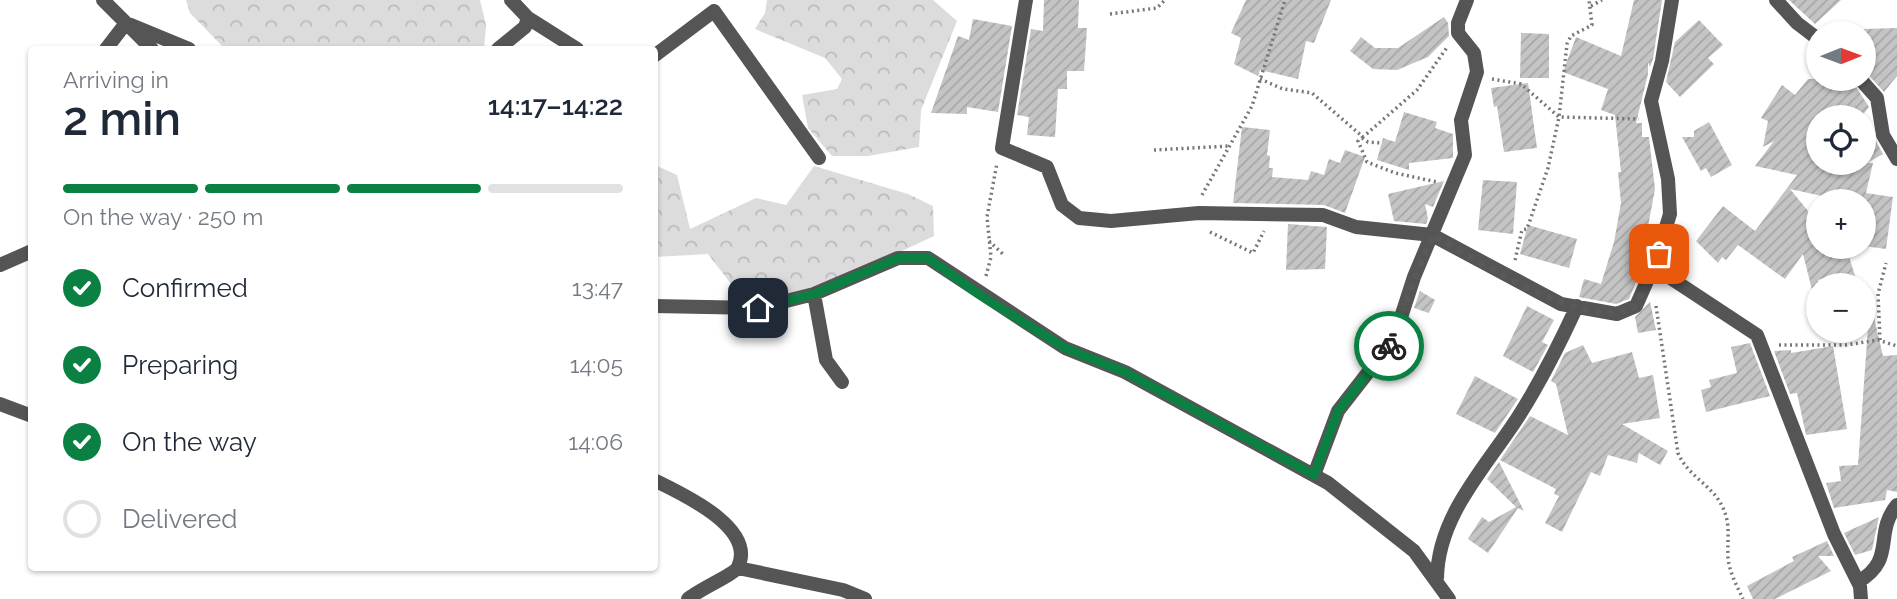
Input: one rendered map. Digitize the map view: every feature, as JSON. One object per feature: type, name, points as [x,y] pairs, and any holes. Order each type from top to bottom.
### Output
[{"type":"street","points":[[103,0],[149,46]]},
{"type":"street","points":[[511,0],[528,18],[572,46]]},
{"type":"street","points":[[1026,0],[1002,148],[1046,167],[1062,205],[1079,218],[1111,221],[1188,215],[1322,215],[1356,227],[1432,235],[1551,300],[1617,314],[1631,309],[1641,297],[1659,254],[1670,214],[1664,154],[1653,119],[1651,101],[1662,61],[1672,0]]},
{"type":"street","points":[[1314,475],[1338,411],[1394,339],[1414,277],[1465,155],[1461,120],[1476,79],[1474,53],[1458,33],[1458,23],[1467,0]]},
{"type":"street","points":[[1776,0],[1806,31]]},
{"type":"street","points":[[658,53],[714,10],[819,158]]},
{"type":"street","points":[[502,46],[525,27],[528,18]]},
{"type":"street","points":[[108,46],[126,23]]},
{"type":"street","points":[[126,23],[182,46]]},
{"type":"street","points":[[1871,91],[1877,98],[1883,135],[1897,159]]},
{"type":"street","points":[[0,265],[28,253]]},
{"type":"street","points":[[1659,254],[1669,277],[1757,335],[1829,523],[1858,582],[1861,599]]},
{"type":"street","points":[[658,306],[758,308],[814,294],[898,258],[928,258],[1065,348],[1125,372],[1314,475],[1381,523],[1414,551],[1437,578],[1449,599]]},
{"type":"street","points":[[814,294],[826,360],[842,382]]},
{"type":"street","points":[[1437,578],[1440,545],[1465,494],[1520,415],[1577,306]]},
{"type":"street","points":[[0,404],[28,414]]},
{"type":"street","points":[[658,482],[714,512],[732,530],[740,554],[738,568]]},
{"type":"street","points":[[1858,582],[1873,574],[1881,564],[1888,522],[1897,505]]},
{"type":"street","points":[[688,599],[704,586],[738,568],[843,590],[865,599]]},
{"type":"path","points":[[1110,14],[1157,8],[1166,0]]},
{"type":"path","points":[[1272,214],[1253,253],[1191,222],[1188,215],[1252,106],[1285,0]]},
{"type":"path","points":[[1510,278],[1522,230],[1527,229],[1543,187],[1559,117],[1567,44],[1570,36],[1592,25],[1589,0]]},
{"type":"path","points":[[1591,6],[1602,0]]},
{"type":"path","points":[[1354,145],[1417,90],[1458,33]]},
{"type":"path","points":[[1260,79],[1283,89],[1312,93],[1361,139],[1381,143]]},
{"type":"path","points":[[1476,79],[1516,81],[1559,117],[1653,119]]},
{"type":"path","points":[[1361,139],[1364,158],[1373,166],[1453,186]]},
{"type":"path","points":[[1154,150],[1230,146]]},
{"type":"path","points":[[978,293],[991,261],[987,217],[1002,148]]},
{"type":"path","points":[[988,239],[1005,256]]},
{"type":"path","points":[[1880,340],[1878,294],[1886,262]]},
{"type":"path","points":[[1664,269],[1656,289],[1656,304],[1678,453],[1688,472],[1713,491],[1725,510],[1729,527],[1729,561],[1743,599]]},
{"type":"path","points":[[1774,342],[1790,347],[1880,340],[1897,346]]},
{"type":"green space","points":[[186,0],[480,0],[486,25],[484,46],[222,46],[190,13]]},
{"type":"green space","points":[[767,0],[933,0],[957,21],[921,110],[919,147],[868,156],[832,156],[808,128],[802,95],[837,89],[842,79],[825,58],[755,29],[765,13]]},
{"type":"green space","points":[[658,166],[677,175],[690,229],[756,198],[786,205],[814,166],[908,194],[933,206],[934,236],[853,274],[800,294],[745,302],[708,254],[658,257]]},
{"type":"building","points":[[1044,0],[1079,0],[1078,28],[1087,28],[1084,71],[1067,71],[1067,89],[1058,89],[1055,137],[1027,135],[1029,117],[1017,115],[1031,29],[1043,31]]},
{"type":"building","points":[[1246,0],[1331,0],[1314,43],[1306,41],[1298,79],[1260,70],[1258,76],[1234,64],[1241,38],[1231,33]]},
{"type":"building","points":[[1634,0],[1662,0],[1653,59],[1650,67],[1648,62],[1648,74],[1636,123],[1642,123],[1642,137],[1649,137],[1655,189],[1639,275],[1629,299],[1616,304],[1579,297],[1584,279],[1601,284],[1614,242],[1621,203],[1618,172],[1621,172],[1615,115],[1601,110],[1608,89],[1563,72],[1576,37],[1621,56]]},
{"type":"building","points":[[1789,0],[1841,0],[1818,21],[1812,21]]},
{"type":"building","points":[[1444,17],[1448,23],[1449,36],[1428,57],[1397,70],[1373,69],[1350,51],[1361,37],[1375,48],[1398,48]]},
{"type":"building","points":[[973,19],[1012,26],[998,112],[967,107],[967,114],[931,113],[958,36],[969,40]]},
{"type":"building","points":[[1699,20],[1723,45],[1708,58],[1714,64],[1680,97],[1666,82],[1675,42]]},
{"type":"building","points":[[1897,28],[1897,76],[1884,92],[1876,83],[1876,29]]},
{"type":"building","points":[[1521,33],[1549,34],[1549,78],[1520,78]]},
{"type":"building","points":[[1806,81],[1806,91],[1859,91],[1868,105],[1806,105],[1806,175],[1870,175],[1867,189],[1806,189],[1806,192],[1790,189],[1806,208],[1806,259],[1850,259],[1854,273],[1808,273],[1803,254],[1785,279],[1738,245],[1726,260],[1722,257],[1718,263],[1696,241],[1723,206],[1755,231],[1797,175],[1755,166],[1774,141],[1763,147],[1768,121],[1761,118],[1782,85],[1795,95]]},
{"type":"building","points":[[1528,83],[1537,148],[1504,152],[1497,106],[1494,107],[1491,88]]},
{"type":"building","points":[[1404,112],[1437,122],[1435,128],[1453,134],[1453,158],[1409,163],[1409,170],[1377,160],[1383,138],[1395,142]]},
{"type":"building","points":[[1709,122],[1732,165],[1711,177],[1706,168],[1701,171],[1682,137],[1694,137],[1694,131]]},
{"type":"building","points":[[1242,127],[1270,130],[1267,155],[1270,156],[1269,168],[1273,168],[1272,177],[1308,180],[1311,171],[1324,175],[1329,159],[1340,163],[1345,150],[1365,157],[1345,213],[1324,205],[1233,203]]},
{"type":"building","points":[[1876,141],[1883,154],[1876,158]]},
{"type":"building","points":[[1483,180],[1517,182],[1513,234],[1478,230]]},
{"type":"building","points":[[1444,181],[1433,207],[1425,204],[1428,218],[1426,224],[1394,221],[1388,194]]},
{"type":"building","points":[[1876,194],[1893,197],[1886,249],[1876,248]]},
{"type":"building","points":[[1288,224],[1327,227],[1325,269],[1286,270]]},
{"type":"building","points":[[1528,225],[1577,239],[1569,268],[1520,254]]},
{"type":"building","points":[[1420,291],[1435,300],[1429,313],[1414,308]]},
{"type":"building","points":[[1650,302],[1656,330],[1638,333],[1635,317]]},
{"type":"building","points":[[1527,306],[1554,320],[1542,342],[1548,345],[1533,372],[1503,356]]},
{"type":"building","points":[[1876,326],[1883,356],[1897,355],[1897,492],[1887,490],[1885,500],[1834,508],[1826,483],[1841,481],[1839,466],[1858,465],[1867,343],[1876,343]]},
{"type":"building","points":[[1750,343],[1770,396],[1706,412],[1701,390],[1711,387],[1709,380],[1737,373],[1731,347]]},
{"type":"building","points":[[1583,345],[1592,363],[1632,352],[1639,378],[1653,375],[1660,418],[1622,424],[1668,451],[1660,465],[1639,453],[1637,463],[1608,455],[1600,476],[1591,472],[1562,532],[1545,523],[1559,496],[1554,494],[1556,489],[1500,460],[1530,416],[1568,435],[1556,384],[1551,381],[1565,353]]},
{"type":"building","points":[[1833,346],[1847,429],[1806,435],[1797,393],[1790,394],[1774,351],[1791,350],[1791,353]]},
{"type":"building","points":[[1475,376],[1518,399],[1495,433],[1456,414]]},
{"type":"building","points":[[1499,462],[1524,511],[1518,508],[1488,553],[1468,539],[1482,517],[1489,522],[1516,507],[1487,479]]},
{"type":"building","points":[[1879,517],[1872,550],[1855,555],[1844,533]]},
{"type":"building","points":[[1827,541],[1834,556],[1818,556],[1831,571],[1775,599],[1753,599],[1747,586],[1794,561],[1792,557]]},
{"type":"way so far","points":[[1389,346],[1394,339],[1414,277],[1432,235],[1551,300],[1617,314],[1636,306],[1659,254]]},
{"type":"route","points":[[758,308],[814,294],[863,276],[898,258],[928,258],[980,295],[1065,348],[1125,372],[1314,475],[1329,441],[1338,411],[1389,346]]}]
